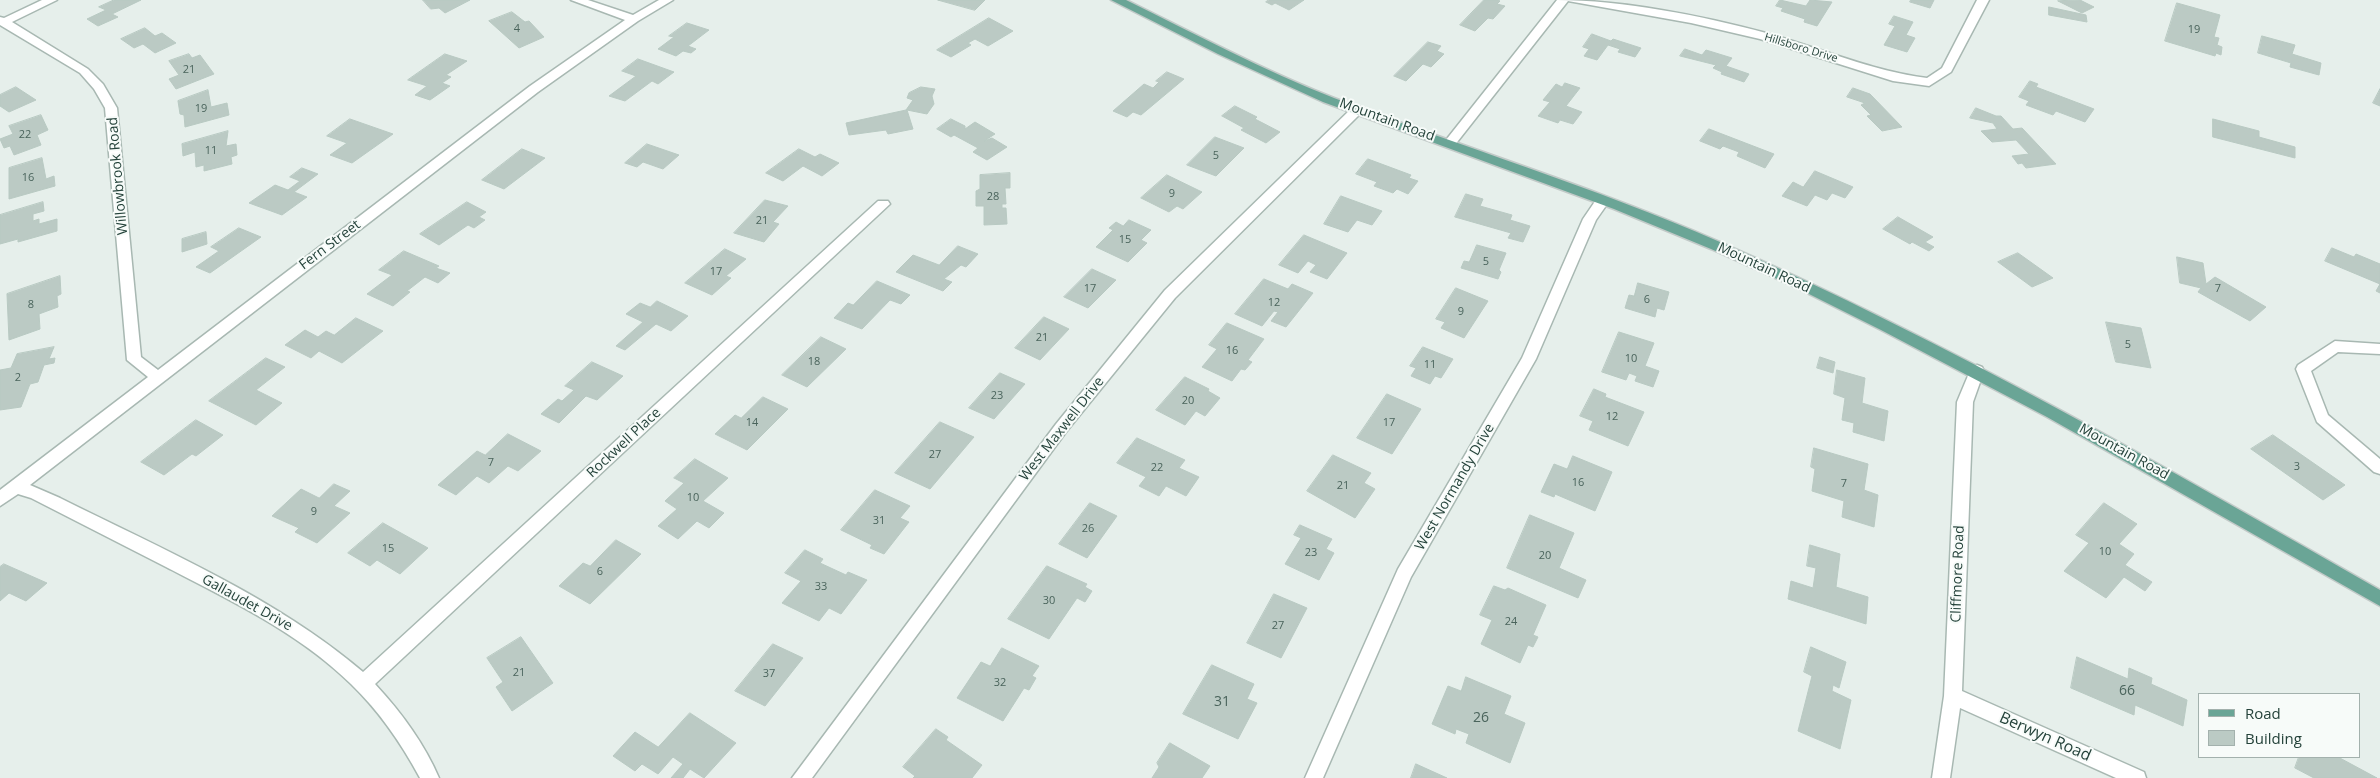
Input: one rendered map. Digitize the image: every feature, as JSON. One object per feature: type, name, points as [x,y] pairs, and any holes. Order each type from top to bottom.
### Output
[{"type":"main road","name":"Mountain Road","points":[[1117,0],[1265,71],[1357,110],[1603,200],[1714,245],[1796,282],[1977,371],[2093,434],[2380,599]]},
{"type":"street","points":[[2,21],[51,0]]},
{"type":"street","points":[[577,0],[634,19]]},
{"type":"street","name":"Fern Street","points":[[0,499],[527,95],[634,19],[667,0]]},
{"type":"street","points":[[1450,143],[1563,0]]},
{"type":"street","name":"Hillsboro Drive","points":[[1572,0],[1691,20],[1763,36],[1897,78],[1929,82],[1947,70],[1983,0]]},
{"type":"street","name":"Willowbrook Road","points":[[2,21],[84,71],[99,87],[111,108],[134,360],[158,377]]},
{"type":"street","name":"West Maxwell Drive","points":[[801,778],[1061,428],[1170,294],[1357,110]]},
{"type":"street","name":"West Normandy Drive","points":[[1314,778],[1404,574],[1529,359],[1590,219],[1603,200]]},
{"type":"street","name":"Rockwell Place","points":[[364,683],[883,204]]},
{"type":"street","points":[[2380,349],[2335,346],[2303,369],[2322,418],[2380,468]]},
{"type":"street","name":"Cliffmore Road","points":[[1941,778],[1953,696],[1965,402],[1977,371]]},
{"type":"street","name":"Gallaudet Drive","points":[[16,486],[36,493],[262,608],[316,643],[364,683],[389,710],[421,759],[430,778]]},
{"type":"street","name":"Berwyn Road","points":[[1953,696],[2137,778]]},
{"type":"building","points":[[114,0],[141,0],[112,14],[118,17],[98,26],[87,19],[106,10],[99,7]]},
{"type":"building","points":[[423,0],[470,0],[445,13],[439,8],[431,9]]},
{"type":"building","points":[[938,0],[985,0],[975,10]]},
{"type":"building","points":[[1269,0],[1304,0],[1289,10],[1275,3],[1272,5],[1266,2]]},
{"type":"building","points":[[1484,0],[1498,0],[1500,1],[1497,4],[1505,6],[1493,19],[1488,18],[1475,31],[1460,25]]},
{"type":"building","points":[[1780,0],[1806,6],[1810,0],[1832,2],[1817,26],[1804,22],[1805,19],[1781,11],[1783,8],[1776,6]]},
{"type":"building","points":[[1911,0],[1934,0],[1930,8],[1910,2]]},
{"type":"building","points":[[2080,0],[2094,7],[2082,13],[2058,1]]},
{"type":"building","points":[[2177,3],[2220,15],[2214,37],[2219,38],[2217,45],[2222,47],[2221,55],[2216,53],[2215,56],[2165,41]]},
{"type":"building","points":[[2049,7],[2086,15],[2087,22],[2049,15]]},
{"type":"building","points":[[512,12],[525,22],[529,21],[544,37],[519,48],[489,21]]},
{"type":"building","points":[[1894,16],[1913,22],[1906,35],[1915,38],[1907,52],[1884,45],[1895,26],[1889,24]]},
{"type":"building","points":[[989,18],[1013,31],[988,46],[975,39],[968,43],[971,45],[951,57],[937,50]]},
{"type":"building","points":[[687,23],[709,30],[688,46],[696,49],[691,53],[683,51],[676,56],[658,49],[674,37],[669,36]]},
{"type":"building","points":[[145,28],[155,36],[162,33],[176,43],[155,53],[143,44],[134,48],[121,39]]},
{"type":"building","points":[[1592,34],[1611,41],[1613,39],[1641,48],[1635,57],[1618,52],[1620,49],[1608,45],[1597,60],[1584,56],[1589,49],[1583,47]]},
{"type":"building","points":[[2262,36],[2295,45],[2292,54],[2321,63],[2319,75],[2290,67],[2291,63],[2258,53]]},
{"type":"building","points":[[1428,42],[1441,46],[1437,51],[1444,54],[1431,67],[1423,64],[1406,81],[1394,76]]},
{"type":"building","points":[[1685,49],[1702,55],[1706,50],[1732,58],[1726,66],[1749,74],[1744,82],[1721,74],[1722,72],[1713,68],[1716,65],[1680,56]]},
{"type":"building","points":[[189,54],[192,58],[200,55],[214,74],[176,89],[169,79],[179,75],[169,61]]},
{"type":"building","points":[[445,54],[467,61],[446,75],[451,77],[442,83],[450,86],[430,100],[415,95],[427,86],[408,80]]},
{"type":"building","points":[[638,59],[674,72],[658,84],[652,81],[625,101],[609,96],[636,76],[622,71]]},
{"type":"building","points":[[1167,72],[1184,79],[1141,115],[1133,112],[1127,117],[1113,111],[1144,84],[1153,88],[1159,82],[1156,81]]},
{"type":"building","points":[[2030,81],[2038,84],[2036,87],[2094,109],[2085,122],[2056,111],[2053,115],[2026,105],[2029,101],[2019,97]]},
{"type":"building","points":[[1565,83],[1580,88],[1566,106],[1582,112],[1573,124],[1560,120],[1558,123],[1538,116],[1550,102],[1543,100],[1556,84],[1562,87]]},
{"type":"building","points":[[16,87],[36,100],[9,112],[0,106],[0,95]]},
{"type":"building","points":[[921,87],[935,89],[932,96],[934,104],[927,114],[907,110],[913,129],[888,134],[886,130],[849,135],[846,123],[906,110],[913,100],[907,98],[909,93]]},
{"type":"building","points":[[1853,88],[1870,94],[1902,127],[1882,131],[1867,116],[1871,115],[1861,105],[1865,103],[1847,97]]},
{"type":"building","points":[[2380,89],[2380,106],[2373,103]]},
{"type":"building","points":[[208,90],[211,107],[227,103],[229,115],[185,127],[184,115],[180,114],[178,101]]},
{"type":"building","points":[[1235,106],[1280,132],[1266,143],[1241,130],[1244,128],[1222,116]]},
{"type":"building","points":[[1976,108],[1996,116],[2001,116],[2013,129],[2022,128],[2056,164],[2026,168],[2022,163],[2018,164],[2012,156],[2029,154],[2016,140],[1992,142],[1981,131],[1997,129],[1993,123],[1970,118]]},
{"type":"building","points":[[41,115],[48,130],[37,135],[41,145],[14,155],[10,146],[4,148],[0,139],[13,134],[9,126]]},
{"type":"building","points":[[350,119],[393,134],[352,163],[330,155],[347,143],[327,136]]},
{"type":"building","points":[[951,119],[965,126],[965,129],[975,122],[995,134],[984,141],[992,138],[1007,147],[987,160],[973,152],[978,148],[954,135],[951,137],[937,129]]},
{"type":"building","points":[[2213,119],[2259,131],[2259,137],[2295,147],[2295,158],[2213,137]]},
{"type":"building","points":[[1709,129],[1774,154],[1765,168],[1737,156],[1739,152],[1723,146],[1720,149],[1700,141]]},
{"type":"building","points":[[228,131],[226,146],[236,144],[237,155],[231,157],[232,164],[204,171],[204,165],[196,167],[195,152],[183,156],[182,144]]},
{"type":"building","points":[[1215,137],[1244,148],[1216,176],[1187,165]]},
{"type":"building","points":[[647,144],[679,155],[663,169],[643,162],[637,167],[625,163]]},
{"type":"building","points":[[522,149],[545,158],[504,189],[482,180]]},
{"type":"building","points":[[799,149],[815,157],[820,154],[839,163],[822,176],[803,166],[783,181],[766,173]]},
{"type":"building","points":[[42,158],[46,179],[54,176],[55,186],[9,199],[9,168]]},
{"type":"building","points":[[1368,159],[1411,175],[1409,178],[1418,181],[1408,194],[1397,189],[1393,193],[1374,186],[1377,182],[1356,174]]},
{"type":"building","points":[[302,168],[318,174],[294,192],[307,197],[282,215],[249,203],[275,185],[288,190],[300,181],[290,177]]},
{"type":"building","points":[[1815,171],[1853,187],[1845,198],[1832,193],[1827,200],[1815,195],[1807,206],[1782,196],[1793,182],[1803,187]]},
{"type":"building","points":[[1010,173],[1010,188],[1005,188],[1006,204],[1002,204],[1002,208],[1006,208],[1007,224],[984,225],[984,206],[976,206],[976,191],[980,189],[980,175]]},
{"type":"building","points":[[1167,175],[1202,192],[1183,209],[1177,206],[1169,212],[1141,198]]},
{"type":"building","points":[[1466,194],[1483,199],[1480,206],[1512,215],[1510,220],[1530,226],[1523,242],[1508,238],[1511,233],[1455,217]]},
{"type":"building","points":[[1341,196],[1382,211],[1372,225],[1357,220],[1348,232],[1324,224]]},
{"type":"building","points":[[765,200],[788,206],[773,222],[779,224],[764,242],[734,233]]},
{"type":"building","points":[[43,202],[44,211],[33,214],[33,221],[39,219],[39,224],[57,219],[57,231],[18,242],[18,239],[0,244],[0,215]]},
{"type":"building","points":[[467,202],[486,212],[479,217],[485,220],[474,228],[468,225],[439,245],[420,234]]},
{"type":"building","points":[[1898,217],[1933,237],[1925,242],[1934,247],[1929,251],[1912,242],[1910,244],[1883,229]]},
{"type":"building","points":[[1129,220],[1151,230],[1141,240],[1147,243],[1128,262],[1096,247],[1113,230],[1109,228],[1116,222],[1123,226]]},
{"type":"building","points":[[239,228],[261,237],[210,273],[196,267],[219,251],[211,247]]},
{"type":"building","points":[[206,232],[207,244],[182,252],[182,239]]},
{"type":"building","points":[[1304,235],[1347,253],[1327,279],[1310,272],[1316,265],[1308,261],[1298,273],[1279,265]]},
{"type":"building","points":[[1477,245],[1506,253],[1499,270],[1501,272],[1498,279],[1461,268],[1464,261],[1469,262]]},
{"type":"building","points":[[958,246],[978,254],[966,267],[961,265],[944,279],[952,282],[943,291],[896,272],[913,255],[939,265]]},
{"type":"building","points":[[2332,248],[2354,257],[2356,254],[2380,264],[2380,284],[2325,261]]},
{"type":"building","points":[[725,249],[746,259],[726,276],[731,278],[712,295],[685,283]]},
{"type":"building","points":[[404,251],[439,266],[436,268],[450,273],[438,283],[425,277],[407,291],[410,292],[393,306],[367,294],[392,275],[379,270]]},
{"type":"building","points":[[2018,253],[2053,278],[2032,287],[1998,262]]},
{"type":"building","points":[[2177,257],[2203,263],[2206,284],[2215,277],[2266,307],[2250,321],[2198,292],[2201,288],[2180,283]]},
{"type":"building","points":[[1092,269],[1116,280],[1088,308],[1064,297]]},
{"type":"building","points":[[60,276],[61,294],[57,296],[58,307],[39,314],[40,329],[9,340],[7,294]]},
{"type":"building","points":[[1264,279],[1288,289],[1292,284],[1313,293],[1286,327],[1271,321],[1278,312],[1274,311],[1262,326],[1235,314]]},
{"type":"building","points":[[877,281],[910,295],[901,304],[890,300],[862,329],[834,318],[848,303],[853,305]]},
{"type":"building","points":[[1638,283],[1669,292],[1664,310],[1657,308],[1655,317],[1625,308],[1629,295],[1634,296]]},
{"type":"building","points":[[2380,284],[2380,293],[2376,291]]},
{"type":"building","points":[[1456,288],[1488,301],[1464,338],[1441,328],[1445,322],[1436,319]]},
{"type":"building","points":[[657,301],[688,316],[671,331],[656,324],[625,350],[616,346],[643,322],[626,314],[640,303],[650,307]]},
{"type":"building","points":[[1044,317],[1069,329],[1040,360],[1015,348]]},
{"type":"building","points":[[356,318],[383,331],[342,363],[319,351],[311,358],[285,345],[305,330],[318,337],[326,331],[334,335]]},
{"type":"building","points":[[2106,322],[2141,328],[2151,368],[2116,362]]},
{"type":"building","points":[[1227,323],[1264,339],[1248,360],[1252,362],[1245,370],[1241,369],[1232,381],[1202,367],[1217,349],[1209,345]]},
{"type":"building","points":[[1619,332],[1654,343],[1645,366],[1659,371],[1653,387],[1635,381],[1637,376],[1629,373],[1626,380],[1602,372]]},
{"type":"building","points":[[821,337],[846,349],[807,387],[782,375]]},
{"type":"building","points":[[54,347],[49,359],[55,358],[54,363],[44,365],[38,382],[30,384],[21,407],[0,410],[0,370],[11,368],[17,354]]},
{"type":"building","points":[[1423,347],[1453,359],[1441,378],[1435,376],[1430,384],[1411,376],[1416,368],[1410,366]]},
{"type":"building","points":[[1820,357],[1835,362],[1833,373],[1817,368]]},
{"type":"building","points":[[266,358],[285,367],[256,390],[282,403],[256,425],[209,401]]},
{"type":"building","points":[[592,362],[623,376],[597,400],[586,396],[559,423],[541,414],[558,399],[562,401],[574,390],[565,386]]},
{"type":"building","points":[[1837,370],[1865,378],[1862,403],[1888,411],[1884,441],[1853,432],[1854,423],[1842,420],[1845,398],[1834,394]]},
{"type":"building","points":[[1000,373],[1025,384],[994,419],[969,408]]},
{"type":"building","points":[[1185,377],[1209,389],[1208,391],[1220,398],[1205,416],[1196,411],[1185,425],[1156,410]]},
{"type":"building","points":[[1594,389],[1606,394],[1605,397],[1644,412],[1628,446],[1589,430],[1593,421],[1580,416]]},
{"type":"building","points":[[1387,394],[1421,409],[1392,454],[1357,438]]},
{"type":"building","points":[[763,397],[788,409],[747,450],[715,434],[735,415],[741,418]]},
{"type":"building","points":[[196,420],[223,435],[196,456],[192,454],[164,475],[141,462]]},
{"type":"building","points":[[940,422],[974,437],[930,489],[895,473]]},
{"type":"building","points":[[508,434],[541,451],[518,471],[508,466],[489,483],[477,476],[456,495],[438,485],[477,451],[485,455]]},
{"type":"building","points":[[2273,435],[2345,485],[2323,500],[2251,449]]},
{"type":"building","points":[[1137,438],[1185,460],[1179,468],[1199,477],[1186,496],[1166,486],[1159,496],[1139,486],[1146,477],[1117,463]]},
{"type":"building","points":[[1814,448],[1868,464],[1864,490],[1878,495],[1874,527],[1842,517],[1844,501],[1812,491],[1815,469],[1811,467]]},
{"type":"building","points":[[1333,455],[1371,473],[1364,483],[1375,489],[1355,518],[1307,491]]},
{"type":"building","points":[[1573,456],[1612,472],[1595,511],[1555,494],[1554,497],[1541,492],[1554,464],[1567,469]]},
{"type":"building","points":[[695,459],[728,478],[703,501],[724,513],[709,528],[697,521],[678,539],[658,526],[677,509],[665,501],[684,483],[674,478]]},
{"type":"building","points":[[334,484],[350,491],[334,506],[350,513],[317,543],[295,532],[299,528],[272,516],[301,489],[319,498]]},
{"type":"building","points":[[875,490],[910,506],[900,518],[909,522],[884,554],[870,548],[872,545],[841,530]]},
{"type":"building","points":[[1090,503],[1117,516],[1087,558],[1059,544]]},
{"type":"building","points":[[2104,503],[2137,524],[2119,544],[2134,554],[2125,565],[2152,582],[2145,591],[2124,577],[2106,598],[2064,571],[2089,543],[2076,535]]},
{"type":"building","points":[[1530,515],[1574,533],[1559,568],[1586,580],[1578,598],[1507,568]]},
{"type":"building","points":[[383,523],[428,548],[400,574],[377,560],[370,566],[348,553]]},
{"type":"building","points":[[1300,525],[1332,539],[1326,549],[1334,553],[1319,580],[1285,564],[1301,538],[1294,535]]},
{"type":"building","points":[[616,540],[641,554],[590,604],[559,586],[583,563],[590,566]]},
{"type":"building","points":[[1810,545],[1840,554],[1836,587],[1868,597],[1866,624],[1788,599],[1791,581],[1813,588],[1816,568],[1807,566]]},
{"type":"building","points":[[805,550],[823,559],[820,563],[846,575],[848,572],[867,580],[841,614],[829,608],[819,621],[782,603],[801,581],[785,573]]},
{"type":"building","points":[[4,564],[47,583],[26,601],[9,593],[0,601],[0,567]]},
{"type":"building","points":[[1047,566],[1087,584],[1085,587],[1092,591],[1085,602],[1077,598],[1049,639],[1008,619]]},
{"type":"building","points":[[1494,586],[1505,590],[1508,588],[1546,605],[1533,635],[1538,637],[1533,647],[1528,645],[1520,663],[1481,644],[1492,620],[1480,615]]},
{"type":"building","points":[[1274,594],[1307,608],[1281,658],[1247,643]]},
{"type":"building","points":[[521,637],[553,683],[512,711],[496,687],[503,682],[487,658]]},
{"type":"building","points":[[773,644],[803,658],[765,706],[735,691]]},
{"type":"building","points":[[1811,647],[1846,662],[1839,688],[1833,685],[1832,691],[1851,700],[1840,749],[1798,731],[1812,676],[1804,672]]},
{"type":"building","points":[[1002,648],[1039,666],[1032,676],[1036,678],[1029,690],[1024,688],[1003,721],[957,698],[981,662],[990,666]]},
{"type":"building","points":[[2077,657],[2128,679],[2129,668],[2152,678],[2151,684],[2187,700],[2183,726],[2135,705],[2134,715],[2071,688]]},
{"type":"building","points":[[1212,665],[1254,684],[1247,699],[1257,703],[1238,739],[1183,714]]},
{"type":"building","points":[[1466,677],[1511,696],[1504,714],[1525,723],[1510,763],[1466,743],[1469,734],[1456,729],[1455,734],[1432,724],[1448,686],[1461,691]]},
{"type":"building","points":[[690,713],[736,743],[704,778],[690,769],[683,778],[671,778],[683,764],[673,757],[658,774],[642,764],[635,771],[613,756],[635,732],[658,747]]},
{"type":"building","points":[[936,729],[948,737],[946,740],[982,765],[972,778],[913,778],[915,776],[903,767]]},
{"type":"building","points":[[1170,743],[1210,766],[1202,778],[1152,778],[1159,767],[1157,763]]},
{"type":"building","points":[[2299,758],[2340,758],[2377,778],[2314,778],[2295,768]]},
{"type":"building","points":[[1416,764],[1447,778],[1411,778]]}]
